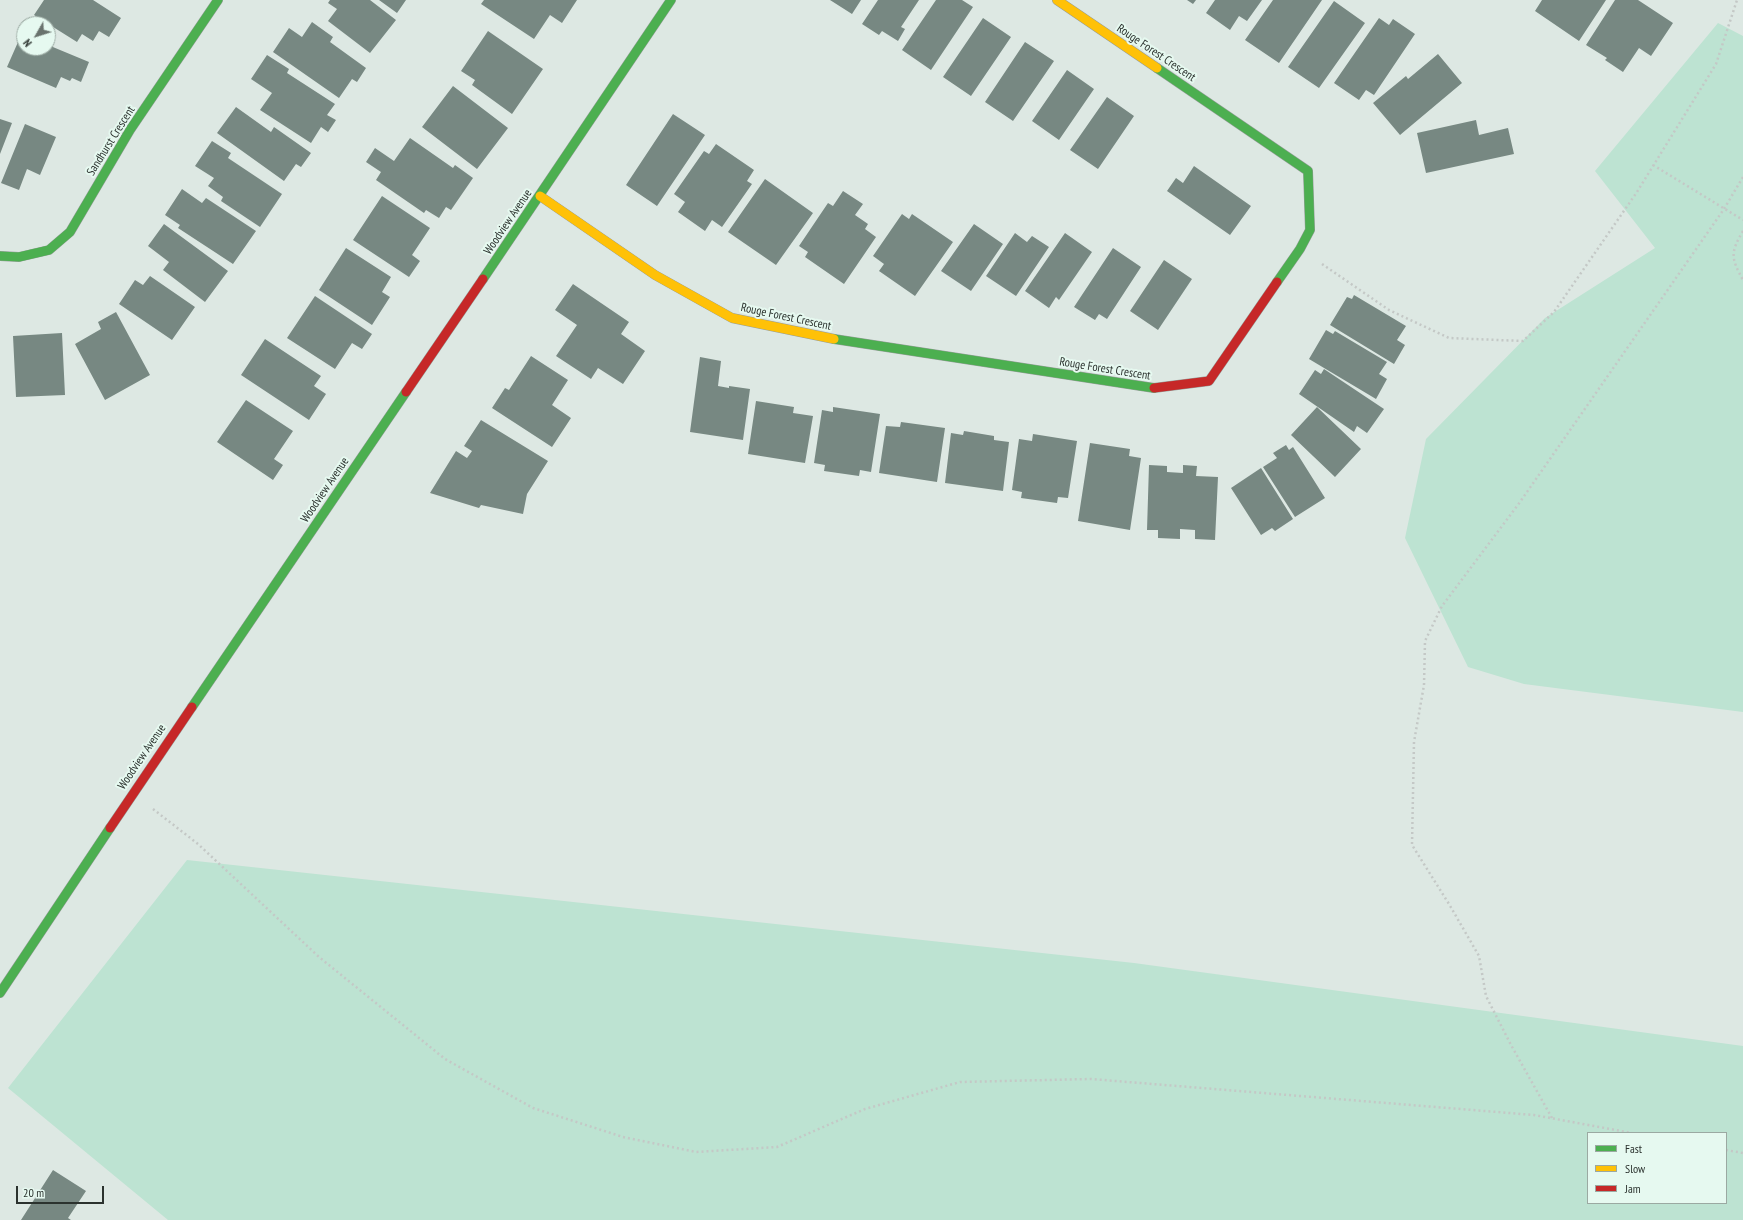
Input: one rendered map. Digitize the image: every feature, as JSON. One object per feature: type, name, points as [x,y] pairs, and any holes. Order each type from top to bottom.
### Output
[{"type":"street","name":"Sandhurst Crescent","points":[[0,256],[19,257],[49,250],[70,232],[130,130],[218,0]]},
{"type":"street","name":"Woodview Avenue","points":[[0,993],[133,793],[540,196],[671,0]]},
{"type":"street","name":"Rouge Forest Crescent","points":[[540,196],[655,275],[732,318],[813,336],[1150,390],[1209,381],[1300,249],[1310,230],[1308,171],[1057,0]]},
{"type":"path","points":[[1300,249],[1389,310],[1449,338],[1523,341],[1554,312],[1637,192],[1716,64],[1737,0]]},
{"type":"path","points":[[1653,166],[1743,220]]},
{"type":"path","points":[[1552,1118],[1510,1045],[1486,996],[1479,956],[1450,904],[1412,845],[1414,742],[1424,685],[1425,641],[1442,606],[1520,502],[1724,209],[1743,177]]},
{"type":"path","points":[[1743,231],[1733,248],[1736,266],[1743,280]]},
{"type":"path","points":[[133,793],[198,844],[319,957],[445,1059],[533,1108],[623,1137],[696,1152],[777,1147],[865,1108],[960,1082],[1083,1079],[1526,1114],[1627,1132]]},
{"type":"path","points":[[1727,1150],[1743,1153]]},
{"type":"green space","points":[[1718,23],[1743,36],[1743,712],[1524,684],[1468,667],[1405,538],[1426,439],[1545,318],[1655,248],[1595,171]]},
{"type":"green space","points":[[187,860],[1134,963],[1743,1046],[1743,1220],[168,1220],[8,1088]]},
{"type":"building","points":[[44,0],[93,0],[121,18],[109,37],[99,31],[93,41],[82,34],[77,42],[56,29],[56,16],[34,15]]},
{"type":"building","points":[[330,0],[370,0],[396,20],[370,53],[328,21],[337,9],[328,3]]},
{"type":"building","points":[[379,0],[406,0],[397,13]]},
{"type":"building","points":[[484,0],[577,0],[562,23],[550,15],[534,39],[481,4]]},
{"type":"building","points":[[830,0],[861,0],[852,14]]},
{"type":"building","points":[[878,0],[919,0],[901,27],[905,29],[898,41],[882,31],[879,35],[862,24]]},
{"type":"building","points":[[936,0],[962,0],[973,7],[931,70],[902,50]]},
{"type":"building","points":[[1187,0],[1196,0],[1193,4]]},
{"type":"building","points":[[1215,0],[1262,0],[1247,21],[1239,16],[1230,30],[1206,13]]},
{"type":"building","points":[[1273,0],[1322,0],[1279,63],[1245,40]]},
{"type":"building","points":[[1542,0],[1606,0],[1579,41],[1535,11]]},
{"type":"building","points":[[1615,0],[1638,0],[1673,23],[1651,56],[1639,48],[1623,72],[1605,60],[1607,58],[1586,45]]},
{"type":"building","points":[[1334,1],[1365,23],[1319,88],[1288,67]]},
{"type":"building","points":[[983,18],[1011,37],[971,96],[943,77]]},
{"type":"building","points":[[1379,18],[1389,25],[1393,19],[1415,34],[1374,95],[1366,90],[1359,100],[1334,83]]},
{"type":"building","points":[[312,22],[333,37],[330,42],[366,68],[357,82],[352,79],[339,98],[273,52],[289,28],[302,37]]},
{"type":"building","points":[[488,31],[543,69],[512,114],[472,85],[475,80],[461,71]]},
{"type":"building","points":[[1025,42],[1054,61],[1013,121],[985,102]]},
{"type":"building","points":[[16,47],[16,56],[56,56],[56,48],[89,62],[81,82],[72,78],[70,81],[61,77],[56,88],[7,67]]},
{"type":"building","points":[[1438,54],[1462,83],[1400,135],[1373,103],[1406,76],[1408,79]]},
{"type":"building","points":[[267,55],[289,69],[287,73],[335,104],[327,115],[336,120],[328,132],[321,127],[311,143],[260,110],[272,93],[251,79]]},
{"type":"building","points":[[1067,70],[1094,89],[1059,140],[1032,121]]},
{"type":"building","points":[[453,86],[508,128],[477,169],[422,127]]},
{"type":"building","points":[[1107,97],[1134,116],[1098,169],[1070,150]]},
{"type":"building","points":[[236,107],[271,132],[274,127],[311,153],[301,167],[296,164],[284,181],[217,133]]},
{"type":"building","points":[[673,114],[705,135],[657,206],[626,185]]},
{"type":"building","points":[[0,119],[12,123],[0,154]]},
{"type":"building","points":[[1476,120],[1479,135],[1508,128],[1514,154],[1426,173],[1417,133]]},
{"type":"building","points":[[25,124],[56,137],[40,175],[27,169],[19,190],[1,183]]},
{"type":"building","points":[[410,138],[453,168],[455,165],[473,178],[451,210],[446,207],[439,218],[426,210],[424,213],[376,180],[381,172],[366,162],[375,148],[394,161]]},
{"type":"building","points":[[212,141],[231,153],[228,158],[282,194],[260,227],[221,201],[223,197],[208,186],[214,178],[195,166]]},
{"type":"building","points":[[716,144],[754,170],[747,181],[752,184],[722,227],[712,220],[705,231],[678,212],[685,202],[674,194],[704,151],[709,154]]},
{"type":"building","points":[[1194,166],[1251,206],[1230,235],[1167,191],[1176,178],[1183,183]]},
{"type":"building","points":[[765,179],[813,213],[776,265],[728,232]]},
{"type":"building","points":[[182,189],[202,203],[206,198],[256,231],[233,264],[178,228],[180,225],[165,215]]},
{"type":"building","points":[[843,191],[863,204],[855,215],[868,224],[865,229],[876,237],[844,284],[805,257],[808,252],[799,246],[828,203],[833,206]]},
{"type":"building","points":[[382,196],[430,228],[412,255],[420,261],[409,277],[353,240]]},
{"type":"building","points":[[902,214],[909,219],[912,214],[953,242],[915,296],[879,271],[884,264],[873,256]]},
{"type":"building","points":[[164,224],[228,271],[205,302],[163,270],[169,262],[148,246]]},
{"type":"building","points":[[974,224],[1003,244],[971,291],[941,271]]},
{"type":"building","points":[[1015,233],[1027,242],[1032,236],[1049,247],[1016,296],[986,276]]},
{"type":"building","points":[[1065,233],[1092,252],[1059,300],[1056,297],[1049,308],[1025,291]]},
{"type":"building","points":[[346,248],[391,277],[382,292],[390,297],[372,325],[319,290]]},
{"type":"building","points":[[1113,248],[1141,267],[1107,319],[1099,314],[1095,320],[1074,307]]},
{"type":"building","points":[[1164,260],[1192,279],[1158,330],[1130,311]]},
{"type":"building","points":[[150,276],[195,307],[172,340],[119,304],[135,280],[143,285]]},
{"type":"building","points":[[573,284],[629,322],[621,334],[645,351],[623,384],[598,368],[591,379],[556,356],[577,325],[555,310]]},
{"type":"building","points":[[1354,295],[1406,326],[1397,340],[1405,345],[1394,364],[1330,325],[1347,297],[1352,299]]},
{"type":"building","points":[[315,296],[372,334],[362,349],[352,343],[335,369],[287,338]]},
{"type":"building","points":[[116,312],[150,375],[105,400],[75,344],[101,329],[98,322]]},
{"type":"building","points":[[1326,330],[1333,334],[1335,331],[1387,362],[1379,374],[1387,379],[1376,399],[1309,359]]},
{"type":"building","points":[[62,333],[65,395],[16,397],[13,336]]},
{"type":"building","points":[[265,339],[321,376],[314,386],[326,394],[309,420],[241,375]]},
{"type":"building","points":[[531,356],[568,380],[552,405],[571,418],[552,447],[492,408],[505,388],[509,390]]},
{"type":"building","points":[[700,357],[721,361],[718,386],[750,389],[743,440],[690,432]]},
{"type":"building","points":[[1324,369],[1384,409],[1367,433],[1357,426],[1354,432],[1299,394],[1315,370],[1321,374]]},
{"type":"building","points":[[246,400],[293,431],[274,459],[283,465],[273,480],[217,442]]},
{"type":"building","points":[[756,401],[794,407],[793,413],[813,416],[805,463],[748,454]]},
{"type":"building","points":[[833,407],[880,414],[871,472],[860,470],[859,476],[824,471],[825,465],[814,463],[822,410],[833,412]]},
{"type":"building","points":[[1317,407],[1361,449],[1335,477],[1291,435]]},
{"type":"building","points":[[481,420],[548,461],[527,494],[523,514],[481,505],[479,508],[430,493],[456,451],[467,458],[472,451],[464,446]]},
{"type":"building","points":[[901,422],[945,428],[937,482],[879,473],[886,426],[900,427]]},
{"type":"building","points":[[964,431],[994,436],[994,440],[1009,442],[1003,491],[945,483],[951,433],[963,435]]},
{"type":"building","points":[[1033,434],[1077,441],[1068,498],[1058,497],[1057,503],[1021,498],[1022,492],[1012,490],[1019,439],[1032,441]]},
{"type":"building","points":[[1090,443],[1130,449],[1129,456],[1141,458],[1130,530],[1078,521]]},
{"type":"building","points":[[1286,445],[1289,450],[1293,447],[1325,498],[1295,517],[1263,467],[1277,458],[1273,453]]},
{"type":"building","points":[[1149,465],[1167,466],[1167,472],[1183,473],[1183,465],[1197,466],[1196,476],[1218,477],[1215,540],[1195,539],[1195,530],[1180,529],[1180,539],[1158,538],[1158,530],[1147,530]]},
{"type":"building","points":[[1261,468],[1293,519],[1275,531],[1272,528],[1261,535],[1231,488]]},
{"type":"building","points":[[53,1170],[86,1191],[68,1218],[71,1220],[21,1220]]},
{"type":"traffic: fast","points":[[0,256],[19,257],[49,250],[70,232],[130,130],[218,0]]},
{"type":"traffic: fast","points":[[483,279],[671,0]]},
{"type":"traffic: fast","points":[[1157,68],[1308,171],[1310,230],[1300,249],[1277,282]]},
{"type":"traffic: fast","points":[[834,339],[1154,388]]},
{"type":"traffic: fast","points":[[192,707],[406,392]]},
{"type":"traffic: fast","points":[[0,993],[110,828]]},
{"type":"traffic: slow","points":[[1057,0],[1157,68]]},
{"type":"traffic: slow","points":[[540,196],[655,275],[732,318],[834,339]]},
{"type":"traffic: jam","points":[[406,392],[483,279]]},
{"type":"traffic: jam","points":[[1154,388],[1209,381],[1277,282]]},
{"type":"traffic: jam","points":[[110,828],[192,707]]}]
